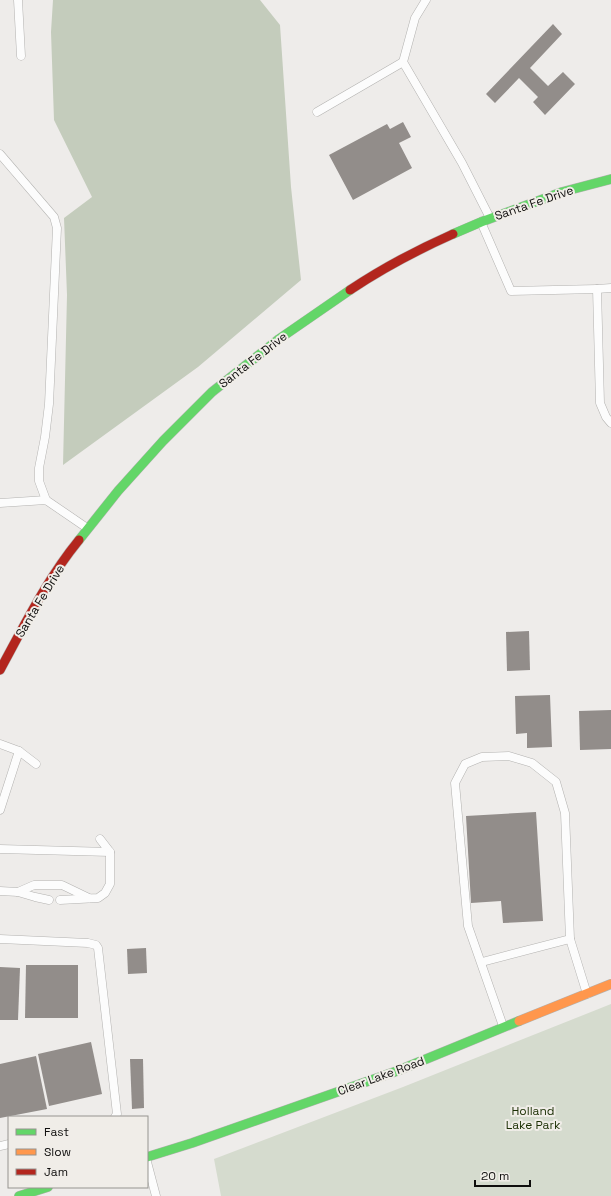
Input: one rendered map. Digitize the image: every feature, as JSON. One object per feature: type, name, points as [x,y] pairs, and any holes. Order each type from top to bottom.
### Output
[{"type":"main road","name":"Santa Fe Drive","points":[[0,670],[45,590],[68,553],[128,480],[163,441],[212,392],[321,308],[371,276],[423,248],[490,218],[562,192],[611,179]]},
{"type":"main road","name":"Clear Lake Road","points":[[148,1157],[192,1143],[397,1071],[611,984]]},
{"type":"main road","points":[[19,1196],[45,1188]]},
{"type":"lane","points":[[18,0],[21,56]]},
{"type":"lane","points":[[317,112],[403,62],[415,18],[426,0]]},
{"type":"lane","points":[[403,62],[462,163],[490,218]]},
{"type":"lane","points":[[0,154],[54,217],[57,228],[49,404],[39,468],[39,481],[46,500],[88,528]]},
{"type":"lane","points":[[481,222],[512,291],[611,288]]},
{"type":"lane","points":[[597,289],[600,403],[606,417],[611,423]]},
{"type":"lane","points":[[0,503],[46,500]]},
{"type":"lane","points":[[0,744],[19,751],[36,764]]},
{"type":"lane","points":[[0,810],[19,751]]},
{"type":"lane","points":[[504,1028],[482,962],[468,926],[455,783],[465,764],[482,757],[509,756],[532,763],[556,782],[565,813],[570,939],[587,994]]},
{"type":"lane","points":[[60,900],[98,898],[105,893],[110,884],[110,852],[100,839]]},
{"type":"lane","points":[[0,849],[110,852]]},
{"type":"lane","points":[[18,892],[34,885],[62,885],[89,898]]},
{"type":"lane","points":[[0,891],[18,892],[49,900]]},
{"type":"lane","points":[[482,962],[570,939]]},
{"type":"lane","points":[[0,940],[88,943],[96,945],[98,948],[117,1114],[116,1116]]},
{"type":"lane","points":[[148,1166],[156,1196]]},
{"type":"green space","points":[[53,0],[260,0],[280,25],[291,187],[301,280],[198,367],[63,465],[67,295],[64,218],[92,197],[54,120],[51,32]]},
{"type":"green space","name":"Holland Lake Park","points":[[611,1004],[611,1196],[221,1196],[214,1159],[403,1087]]},
{"type":"building","points":[[553,24],[562,34],[530,68],[548,86],[563,72],[575,84],[545,115],[533,102],[538,97],[519,78],[495,103],[486,94]]},
{"type":"building","points":[[403,122],[411,137],[399,143],[412,168],[353,200],[329,155],[387,124],[390,129]]},
{"type":"building","points":[[529,631],[530,670],[507,671],[506,632]]},
{"type":"building","points":[[550,695],[552,747],[527,748],[527,733],[516,734],[515,696]]},
{"type":"building","points":[[611,710],[611,749],[580,750],[579,711]]},
{"type":"building","points":[[536,812],[543,921],[503,923],[501,901],[471,903],[466,816]]},
{"type":"building","points":[[146,948],[147,973],[128,974],[127,949]]},
{"type":"building","points":[[26,965],[78,965],[78,1018],[25,1018]]},
{"type":"building","points":[[0,967],[20,968],[18,1020],[0,1020]]},
{"type":"building","points":[[91,1042],[102,1094],[49,1106],[38,1054]]},
{"type":"building","points":[[36,1056],[47,1109],[0,1118],[0,1064]]},
{"type":"building","points":[[130,1059],[143,1059],[144,1108],[132,1109]]},
{"type":"traffic: fast","points":[[453,234],[562,192],[611,179]]},
{"type":"traffic: fast","points":[[79,540],[118,491],[163,441],[212,392],[279,339],[350,290]]},
{"type":"traffic: fast","points":[[148,1157],[192,1143],[397,1071],[519,1021]]},
{"type":"traffic: fast","points":[[19,1196],[45,1188]]},
{"type":"traffic: slow","points":[[519,1021],[611,984]]},
{"type":"traffic: jam","points":[[350,290],[400,260],[453,234]]},
{"type":"traffic: jam","points":[[0,670],[46,587],[67,555],[79,540]]}]
